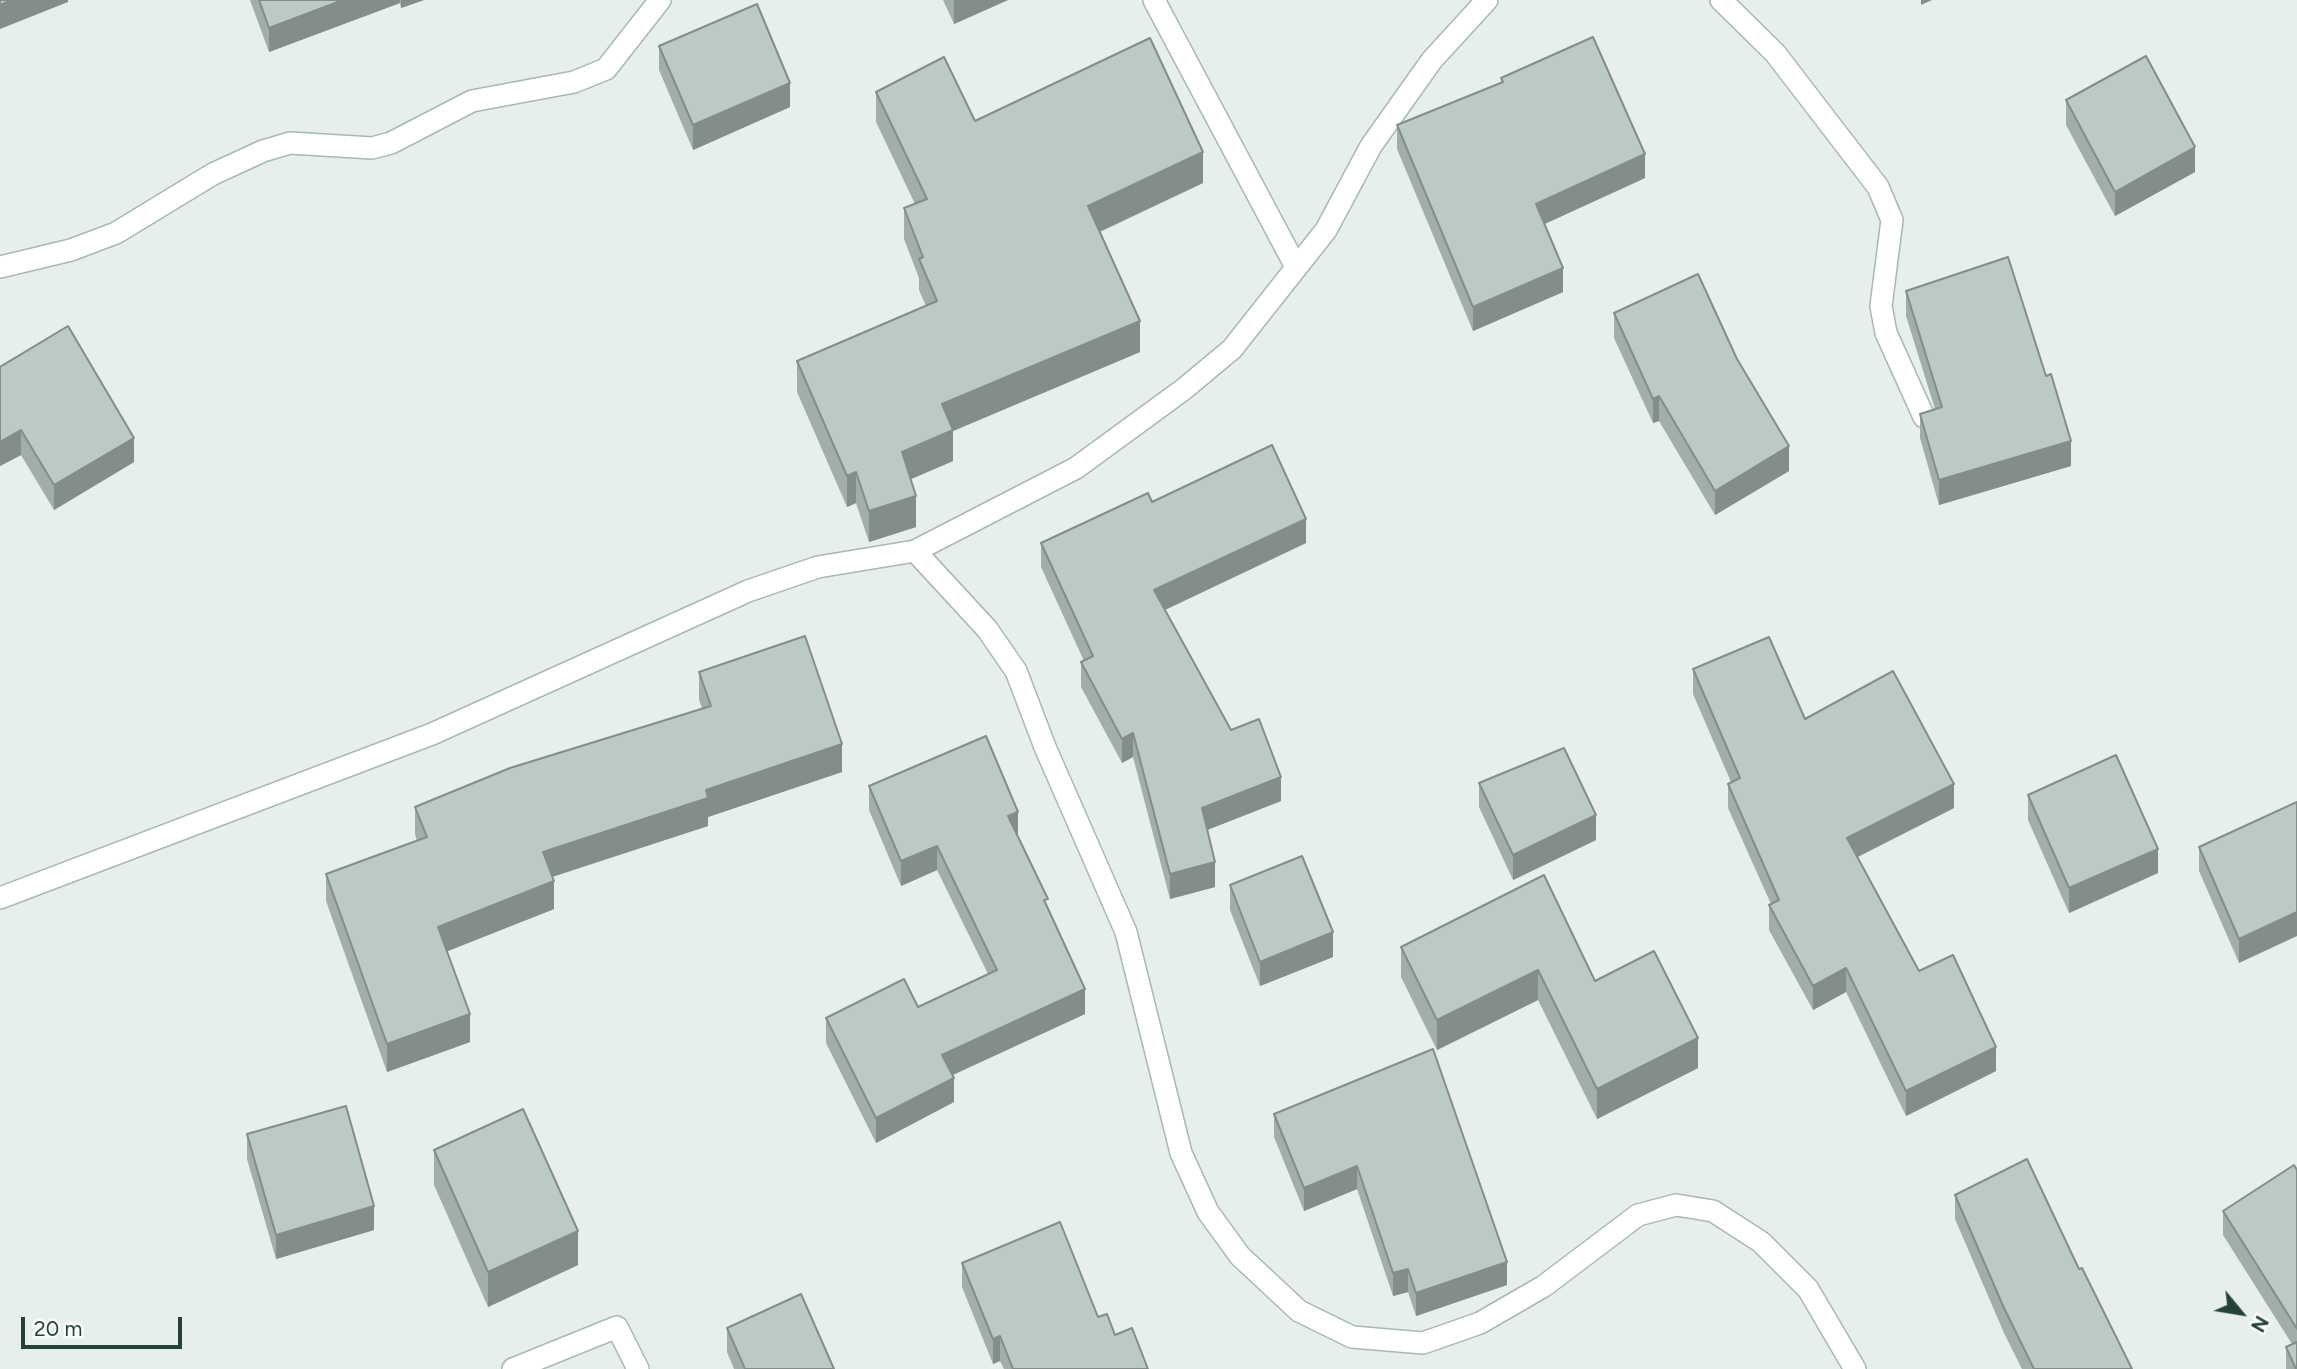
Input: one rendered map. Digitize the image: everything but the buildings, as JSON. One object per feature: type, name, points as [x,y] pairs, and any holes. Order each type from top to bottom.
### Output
[{"type":"street","points":[[0,267],[71,250],[117,233],[213,174],[263,151],[290,143],[372,148],[391,143],[471,101],[574,82],[606,69],[660,0]]},
{"type":"street","points":[[1154,0],[1296,265]]},
{"type":"street","points":[[0,898],[432,734],[748,592],[818,566],[915,551],[1076,468],[1184,389],[1232,349],[1326,230],[1371,146],[1432,60],[1487,0]]},
{"type":"street","points":[[1721,0],[1775,53],[1878,187],[1892,220],[1881,306],[1885,333],[1924,417]]},
{"type":"street","points":[[915,551],[987,629],[1016,671],[1045,747],[1126,932],[1181,1153],[1208,1212],[1240,1256],[1299,1311],[1352,1337],[1423,1343],[1480,1323],[1544,1286],[1638,1215],[1676,1205],[1713,1211],[1761,1242],[1808,1289],[1855,1369]]},
{"type":"street","points":[[513,1369],[617,1327],[638,1369]]}]
